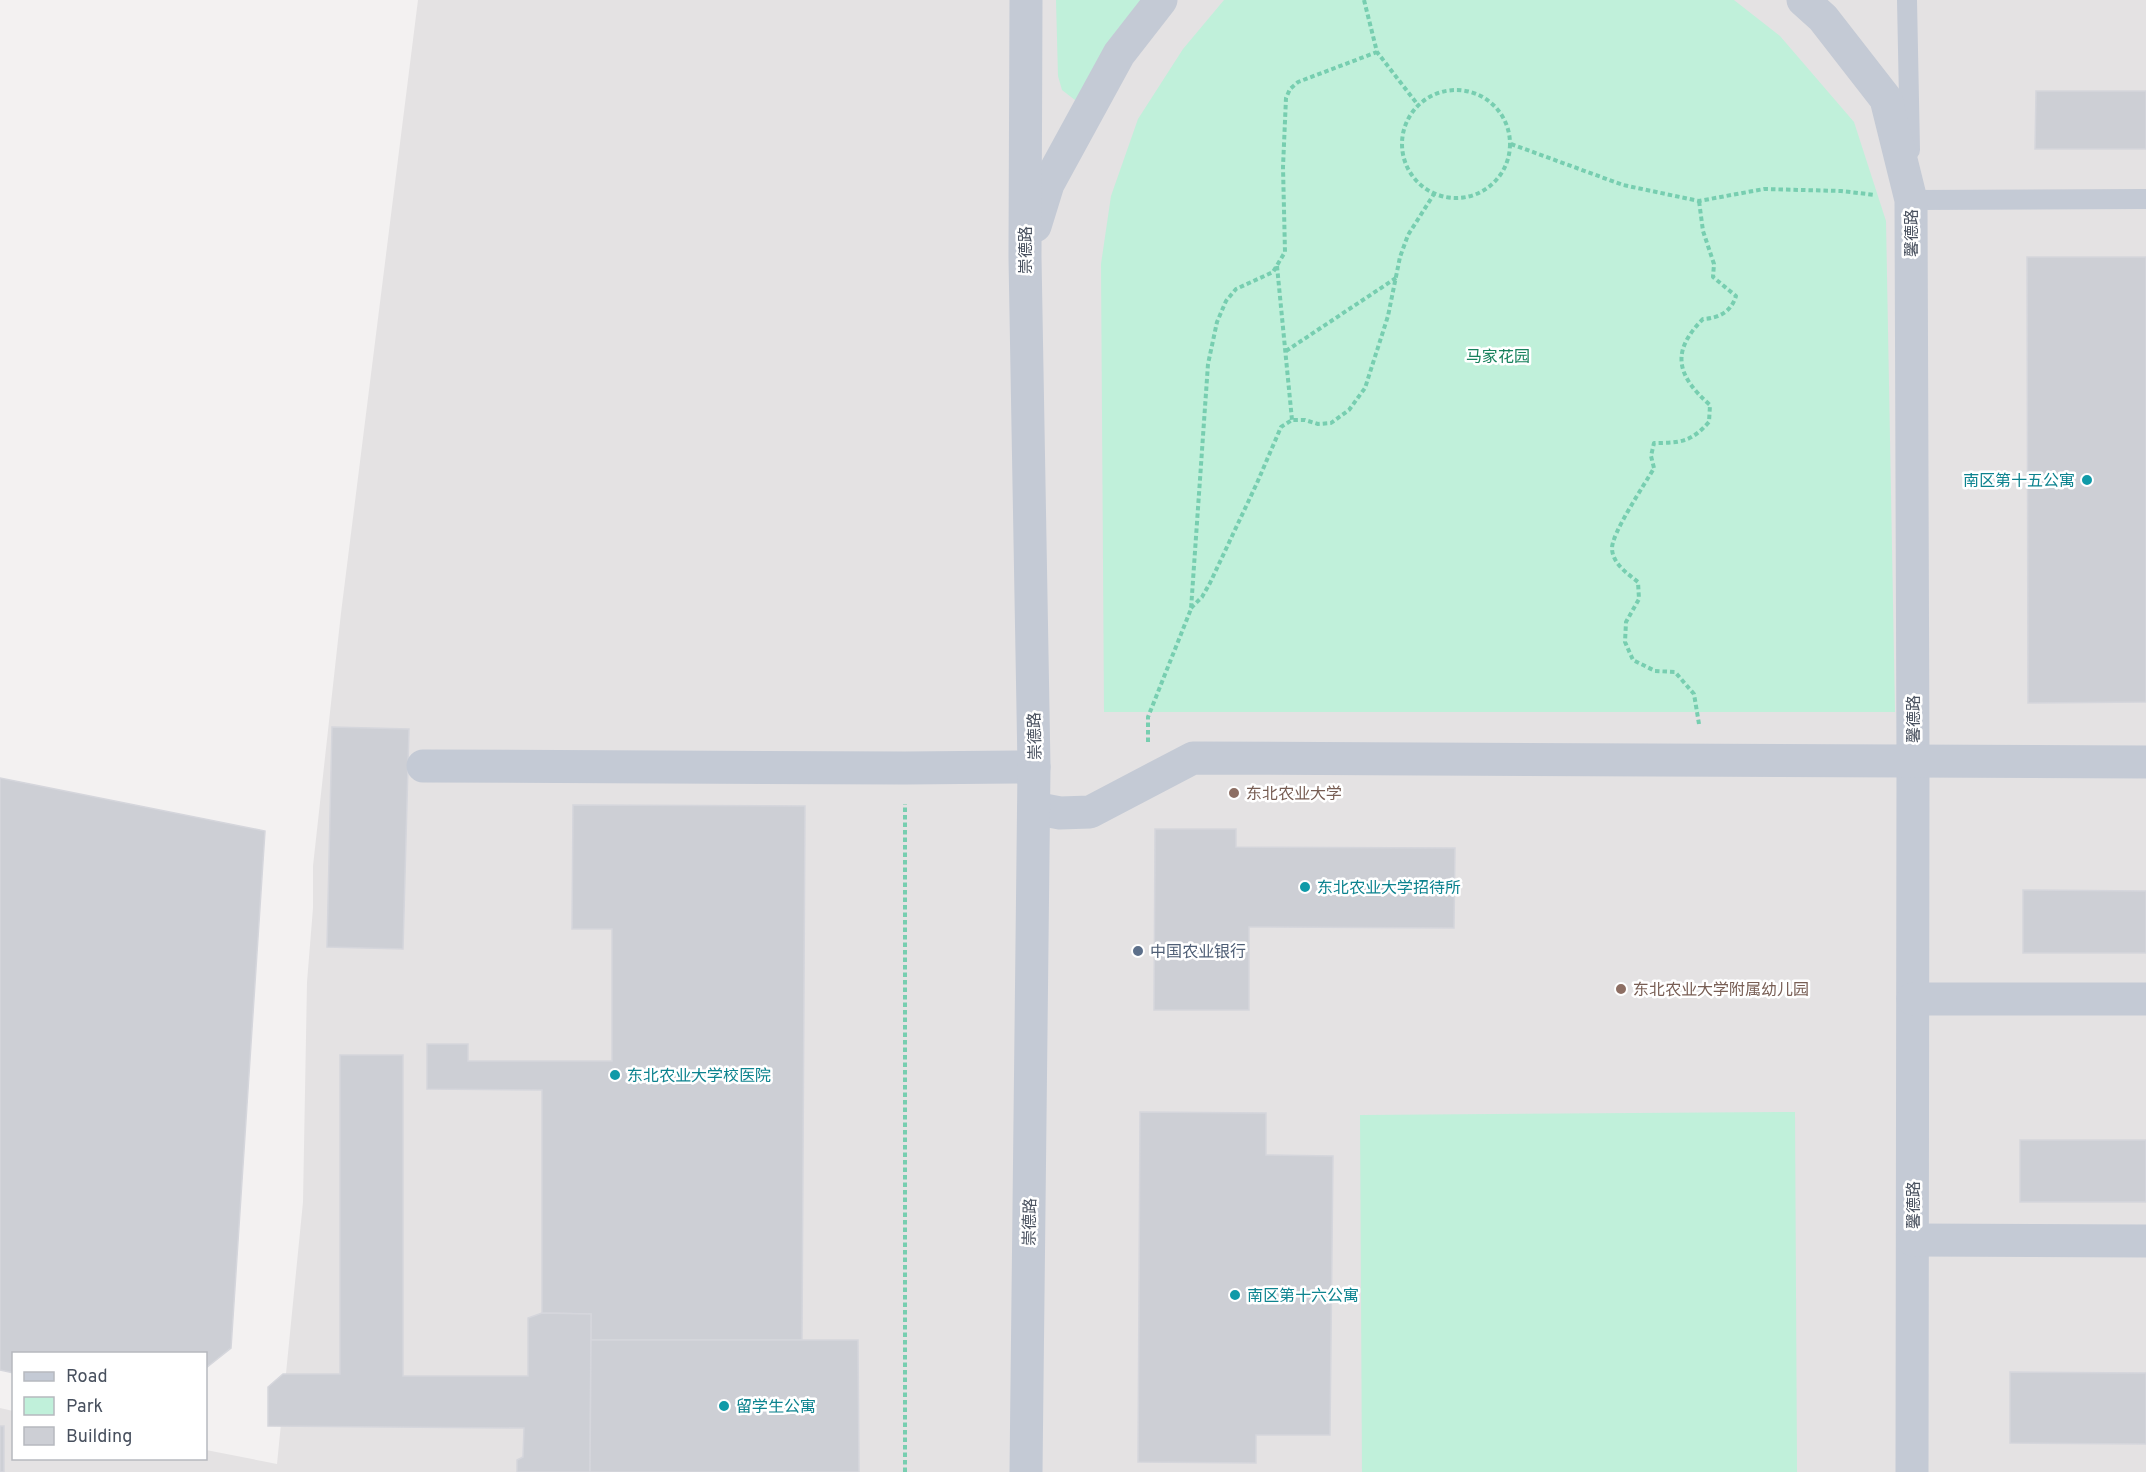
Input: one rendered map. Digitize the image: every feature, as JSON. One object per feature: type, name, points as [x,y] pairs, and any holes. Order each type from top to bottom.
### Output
[{"type":"street","name":"崇德路","points":[[1026,0],[1025,257],[1034,767],[1026,1472]]},
{"type":"street","points":[[1025,257],[1048,184],[1119,54],[1161,0]]},
{"type":"street","name":"馨德路","points":[[1803,0],[1823,18],[1886,99],[1911,200],[1912,1472]]},
{"type":"street","points":[[1034,808],[1059,813],[1089,812],[1193,758],[2146,762]]},
{"type":"street","points":[[423,766],[1034,767]]},
{"type":"street","points":[[1913,999],[2146,999]]},
{"type":"street","points":[[1913,1240],[2146,1241]]},
{"type":"lane","points":[[1907,0],[1911,200],[2146,199]]},
{"type":"path","points":[[1364,0],[1377,52],[1418,105]]},
{"type":"path","points":[[1147,783],[1148,717],[1191,609],[1208,364],[1216,322],[1226,301],[1236,289],[1265,277],[1277,266],[1284,252],[1283,167],[1286,99],[1290,89],[1298,82],[1377,52]]},
{"type":"path","points":[[1450,90],[1468,91],[1485,98],[1499,110],[1508,127],[1511,144],[1508,163],[1498,179],[1485,191],[1468,197],[1450,199],[1434,194],[1419,184],[1408,170],[1402,154],[1402,136],[1407,119],[1418,105],[1432,95],[1450,90]]},
{"type":"path","points":[[1511,144],[1623,185],[1699,201],[1764,189],[1841,191],[1911,200]]},
{"type":"path","points":[[1191,609],[1202,597],[1209,583],[1281,427],[1292,420],[1305,420],[1318,424],[1331,423],[1349,410],[1365,388],[1388,316],[1400,257],[1408,235],[1434,194]]},
{"type":"path","points":[[1699,201],[1703,231],[1714,264],[1713,277],[1736,296],[1734,304],[1727,311],[1715,318],[1703,319],[1690,332],[1682,351],[1681,364],[1685,378],[1710,405],[1709,422],[1697,435],[1678,443],[1654,443],[1651,456],[1654,468],[1616,532],[1612,549],[1618,565],[1638,582],[1639,599],[1626,622],[1625,642],[1633,660],[1655,670],[1674,672],[1694,694],[1704,760]]},
{"type":"path","points":[[1277,266],[1292,420]]},
{"type":"path","points":[[1286,351],[1396,277]]},
{"type":"path","points":[[905,768],[905,1472]]},
{"type":"shaded area","name":"东北农业大学","points":[[418,0],[2146,0],[2146,1472],[0,1472],[0,1408],[12,1411],[12,1460],[207,1460],[207,1450],[277,1464],[303,1202],[307,982],[313,908],[313,866],[341,613]]},
{"type":"green space","points":[[1056,0],[1145,0],[1094,90],[1075,100],[1062,90],[1058,76]]},
{"type":"green space","name":"马家花园","points":[[1224,0],[1734,0],[1780,36],[1854,122],[1886,221],[1895,712],[1104,712],[1101,264],[1111,196],[1138,119],[1183,49]]},
{"type":"green space","points":[[1795,1112],[1797,1472],[1362,1472],[1360,1115]]},
{"type":"building","points":[[2036,91],[2146,91],[2146,149],[2035,149]]},
{"type":"building","name":"南区第十五公寓","points":[[2027,257],[2146,257],[2146,702],[2028,703]]},
{"type":"building","points":[[332,727],[409,729],[403,949],[327,947]]},
{"type":"building","points":[[0,778],[265,831],[231,1348],[207,1367],[207,1352],[12,1352],[12,1373],[0,1370]]},
{"type":"building","name":"东北农业大学校医院","points":[[573,805],[805,806],[802,1340],[591,1340],[591,1314],[542,1313],[542,1090],[427,1089],[427,1044],[468,1044],[468,1061],[612,1061],[612,929],[572,929]]},
{"type":"building","name":"东北农业大学招待所","points":[[1155,829],[1236,829],[1236,847],[1455,848],[1454,928],[1249,927],[1249,1010],[1154,1010]]},
{"type":"building","points":[[2023,890],[2146,891],[2146,953],[2023,953]]},
{"type":"building","points":[[340,1055],[403,1055],[403,1376],[528,1376],[528,1318],[542,1313],[591,1314],[590,1472],[517,1472],[517,1460],[523,1457],[524,1428],[268,1426],[268,1387],[283,1374],[340,1374]]},
{"type":"building","name":"南区第十六公寓","points":[[1140,1112],[1266,1113],[1266,1155],[1333,1156],[1330,1435],[1256,1435],[1256,1463],[1138,1462]]},
{"type":"building","points":[[2020,1140],[2146,1140],[2146,1202],[2020,1202]]},
{"type":"building","name":"留学生公寓","points":[[591,1340],[858,1340],[859,1472],[590,1472]]},
{"type":"building","points":[[2010,1372],[2146,1373],[2146,1444],[2010,1443]]},
{"type":"building","points":[[0,1426],[4,1426],[4,1472],[0,1472]]},
{"type":"place","name":"南区第十五公寓","points":[[2087,480]]},
{"type":"place","name":"东北农业大学","points":[[1234,793]]},
{"type":"place","name":"东北农业大学招待所","points":[[1305,887]]},
{"type":"place","name":"中国农业银行","points":[[1138,951]]},
{"type":"place","name":"东北农业大学附属幼儿园","points":[[1621,989]]},
{"type":"place","name":"东北农业大学校医院","points":[[615,1075]]},
{"type":"place","name":"南区第十六公寓","points":[[1235,1295]]},
{"type":"place","name":"留学生公寓","points":[[724,1406]]}]
